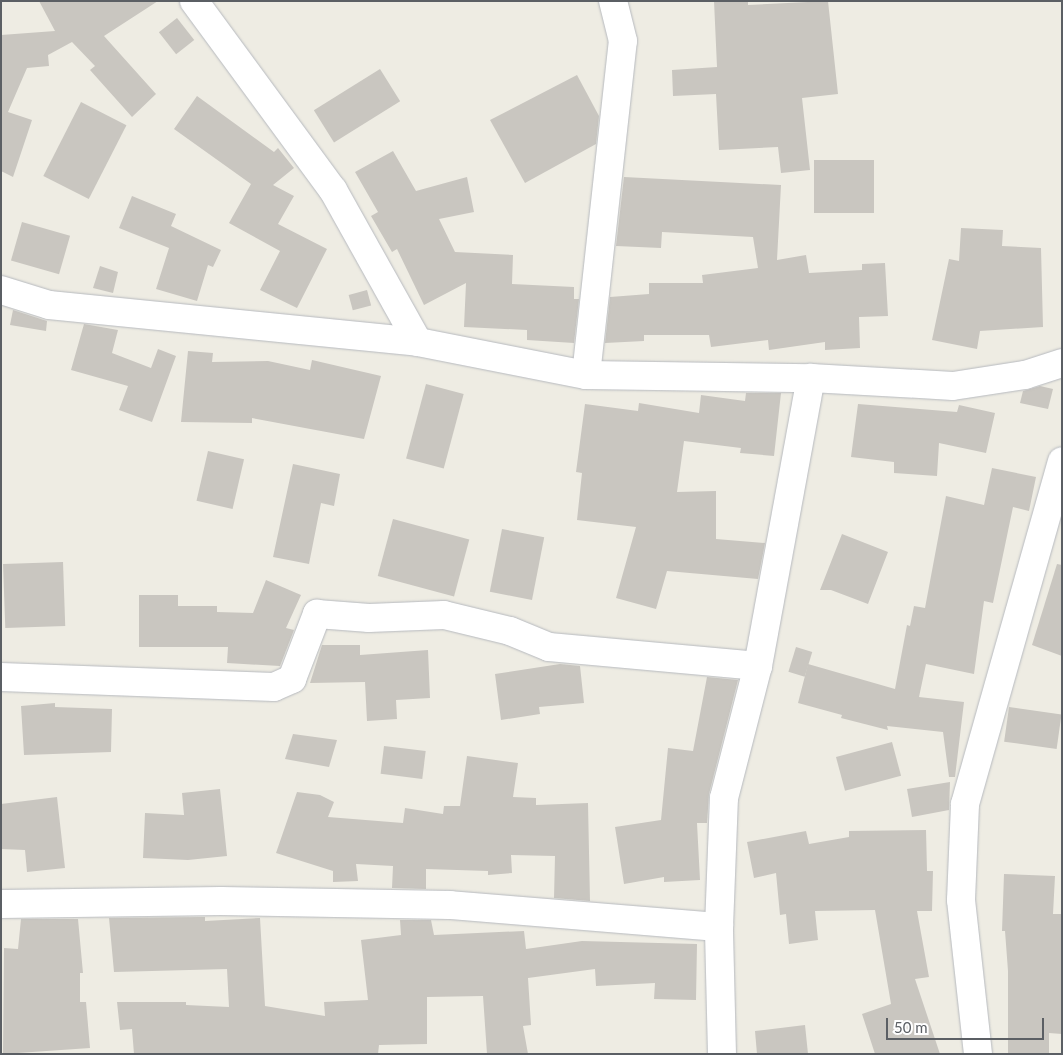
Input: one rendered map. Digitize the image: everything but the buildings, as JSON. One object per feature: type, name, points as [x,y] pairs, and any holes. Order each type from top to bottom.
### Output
[{"type":"street","points":[[194,1],[334,190],[418,342]]},
{"type":"street","points":[[586,375],[623,41],[613,1]]},
{"type":"street","points":[[1,290],[49,305],[418,342],[586,375],[811,378],[953,386],[1024,375],[1062,362]]},
{"type":"street","points":[[722,1054],[720,927],[724,798],[758,666],[811,378]]},
{"type":"street","points":[[978,1054],[961,900],[965,804],[1062,460]]},
{"type":"street","points":[[1,677],[284,685],[292,679],[317,614],[369,618],[444,615],[510,631],[549,647],[758,666]]},
{"type":"street","points":[[1,904],[221,901],[450,905],[720,927]]}]
